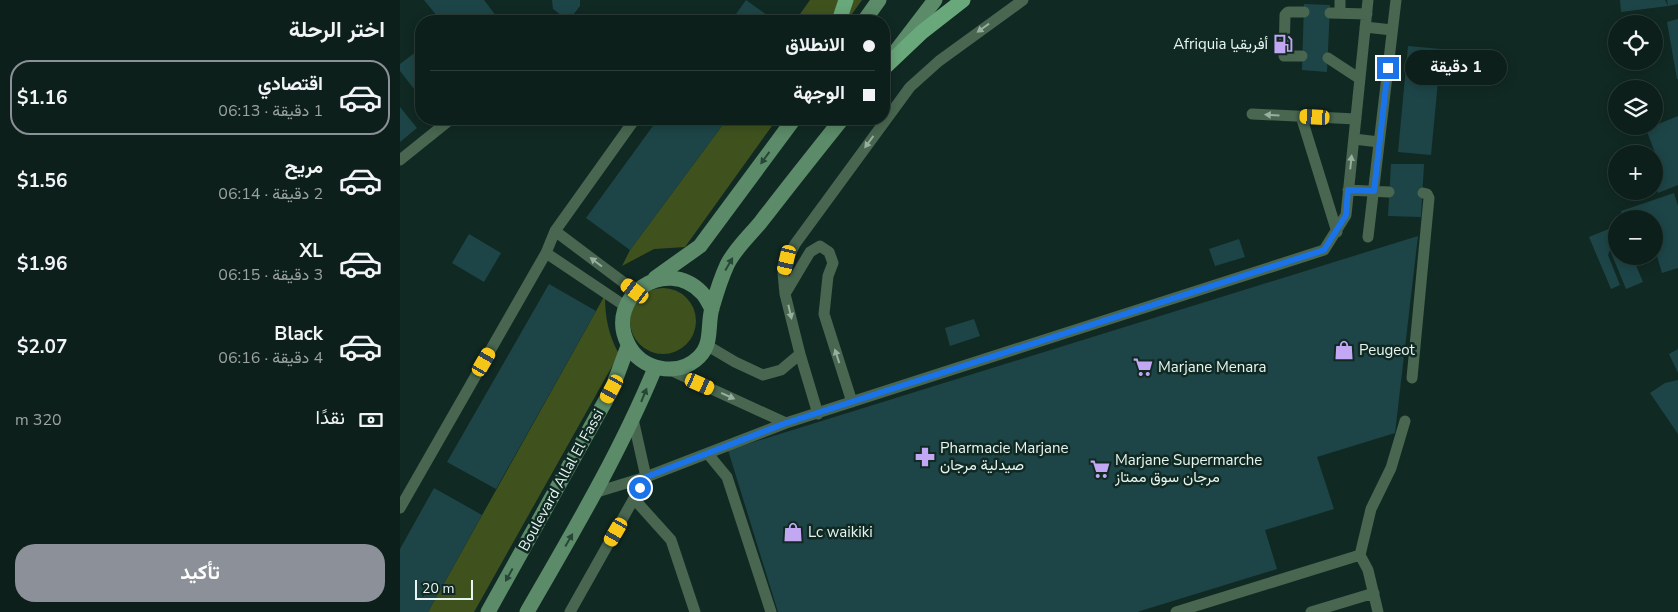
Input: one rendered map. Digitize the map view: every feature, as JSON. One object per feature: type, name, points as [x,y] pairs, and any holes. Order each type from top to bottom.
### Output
[{"type":"main road","points":[[841,15],[846,0]]},
{"type":"main road","points":[[868,15],[879,0]]},
{"type":"main road","points":[[890,59],[935,0]]},
{"type":"main road","points":[[890,61],[922,32],[963,0]]},
{"type":"main road","points":[[790,125],[700,246],[654,280],[635,291],[625,306],[622,320],[623,334],[628,346],[640,360],[662,369],[684,366],[698,358],[708,346],[712,309],[728,264],[837,125]]},
{"type":"main road","points":[[654,280],[672,278],[689,282],[703,294],[712,309]]},
{"type":"main road","name":"Boulevard Allal El Fassi","points":[[488,612],[612,389],[628,346]]},
{"type":"main road","points":[[527,612],[597,492],[633,419],[662,369]]},
{"type":"lane","points":[[890,115],[910,87],[939,61],[1023,0]]},
{"type":"lane","points":[[1340,0],[1335,13],[1366,14]]},
{"type":"lane","points":[[597,492],[646,477],[786,423],[1324,250],[1338,232],[1346,215],[1368,0]]},
{"type":"lane","points":[[1368,237],[1396,0]]},
{"type":"lane","points":[[1302,56],[1284,56],[1285,15],[1288,12],[1304,12]]},
{"type":"lane","points":[[1365,28],[1392,30]]},
{"type":"lane","points":[[1328,58],[1360,79]]},
{"type":"lane","points":[[1252,114],[1356,119]]},
{"type":"lane","points":[[1301,116],[1338,232]]},
{"type":"lane","points":[[400,160],[444,125]]},
{"type":"lane","points":[[400,508],[546,252],[555,231],[631,125]]},
{"type":"lane","points":[[818,414],[800,354],[786,294],[784,273],[787,260],[796,244],[882,125]]},
{"type":"lane","points":[[1354,139],[1379,142]]},
{"type":"lane","points":[[1348,190],[1390,192]]},
{"type":"lane","points":[[1412,378],[1429,198],[1426,194],[1422,193]]},
{"type":"lane","points":[[555,231],[635,291]]},
{"type":"lane","points":[[786,294],[810,252],[820,246],[829,252],[833,262],[828,276],[824,314],[852,402]]},
{"type":"lane","points":[[546,252],[625,306]]},
{"type":"lane","points":[[708,346],[762,375],[780,370],[800,354]]},
{"type":"lane","points":[[662,369],[786,423]]},
{"type":"lane","points":[[570,612],[646,477],[633,419]]},
{"type":"lane","points":[[1378,612],[1368,570],[1360,555],[1371,509],[1391,468],[1405,421]]},
{"type":"lane","points":[[708,454],[727,477],[770,612]]},
{"type":"lane","points":[[634,500],[671,540],[695,612]]},
{"type":"lane","points":[[1176,612],[1360,555]]},
{"type":"lane","points":[[1311,612],[1374,593]]},
{"type":"green space","points":[[810,0],[862,0],[851,15],[799,15]]},
{"type":"green space","points":[[723,125],[773,125],[685,247],[654,249],[622,266],[630,250]]},
{"type":"green space","points":[[663,288],[675,291],[686,298],[693,309],[696,321],[693,333],[686,344],[675,351],[663,354],[651,351],[640,344],[633,333],[630,321],[633,309],[640,298],[651,291]]},
{"type":"green space","points":[[605,295],[608,325],[619,354],[474,612],[428,612]]},
{"type":"building","points":[[424,0],[484,0],[495,15],[436,15]]},
{"type":"building","points":[[552,0],[580,0],[580,6],[573,15],[561,15],[553,9]]},
{"type":"building","points":[[746,0],[767,15],[735,15]]},
{"type":"building","points":[[1620,0],[1665,0],[1668,6],[1621,12]]},
{"type":"building","points":[[1667,0],[1678,0],[1678,4],[1668,6]]},
{"type":"building","points":[[1304,4],[1330,5],[1327,72],[1302,70]]},
{"type":"building","points":[[1678,19],[1678,79],[1677,79],[1667,22]]},
{"type":"building","points":[[1408,46],[1441,49],[1431,155],[1398,152]]},
{"type":"building","points":[[415,53],[415,90],[400,71],[400,64]]},
{"type":"building","points":[[400,107],[417,128],[400,142]]},
{"type":"building","points":[[1678,116],[1678,185],[1663,191],[1663,145],[1652,145],[1648,135],[1663,135],[1663,122]]},
{"type":"building","points":[[654,125],[723,125],[630,250],[586,218]]},
{"type":"building","points":[[1391,164],[1424,164],[1421,217],[1388,216]]},
{"type":"building","points":[[1674,193],[1678,206],[1678,268],[1662,273],[1660,265],[1663,265],[1663,210],[1624,210],[1653,200],[1663,200],[1663,197]]},
{"type":"building","points":[[1608,229],[1608,265],[1612,265],[1620,285],[1611,289],[1589,237]]},
{"type":"building","points":[[469,234],[501,253],[484,282],[452,263]]},
{"type":"building","name":"Marjane Menara","points":[[1418,236],[1395,433],[1317,457],[1334,509],[1265,530],[1277,569],[1137,612],[778,612],[728,450]]},
{"type":"building","points":[[1239,239],[1245,257],[1215,266],[1209,249]]},
{"type":"building","points":[[1616,265],[1636,265],[1643,282],[1626,289]]},
{"type":"building","points":[[549,284],[596,311],[496,489],[447,462]]},
{"type":"building","points":[[974,319],[980,336],[950,346],[945,328]]},
{"type":"building","points":[[1678,349],[1678,373],[1669,354]]},
{"type":"building","points":[[1678,380],[1678,434],[1650,393],[1665,383]]},
{"type":"building","points":[[434,488],[482,515],[428,612],[400,612],[400,549]]},
{"type":"place","name":"Afriquia أفريقيا","points":[[1283,44]]},
{"type":"place","name":"Peugeot","points":[[1344,350]]},
{"type":"place","name":"Marjane Menara","points":[[1143,367]]},
{"type":"place","name":"Pharmacie Marjane صيدلية مرجان","points":[[925,457]]},
{"type":"place","name":"Marjane Supermarche مرجان سوق ممتاز","points":[[1100,469]]},
{"type":"place","name":"Lc waikiki","points":[[793,532]]},
{"type":"route","points":[[640,488],[646,477],[786,423],[1324,250],[1338,232],[1346,215],[1348,190],[1374,191],[1388,68]]}]
